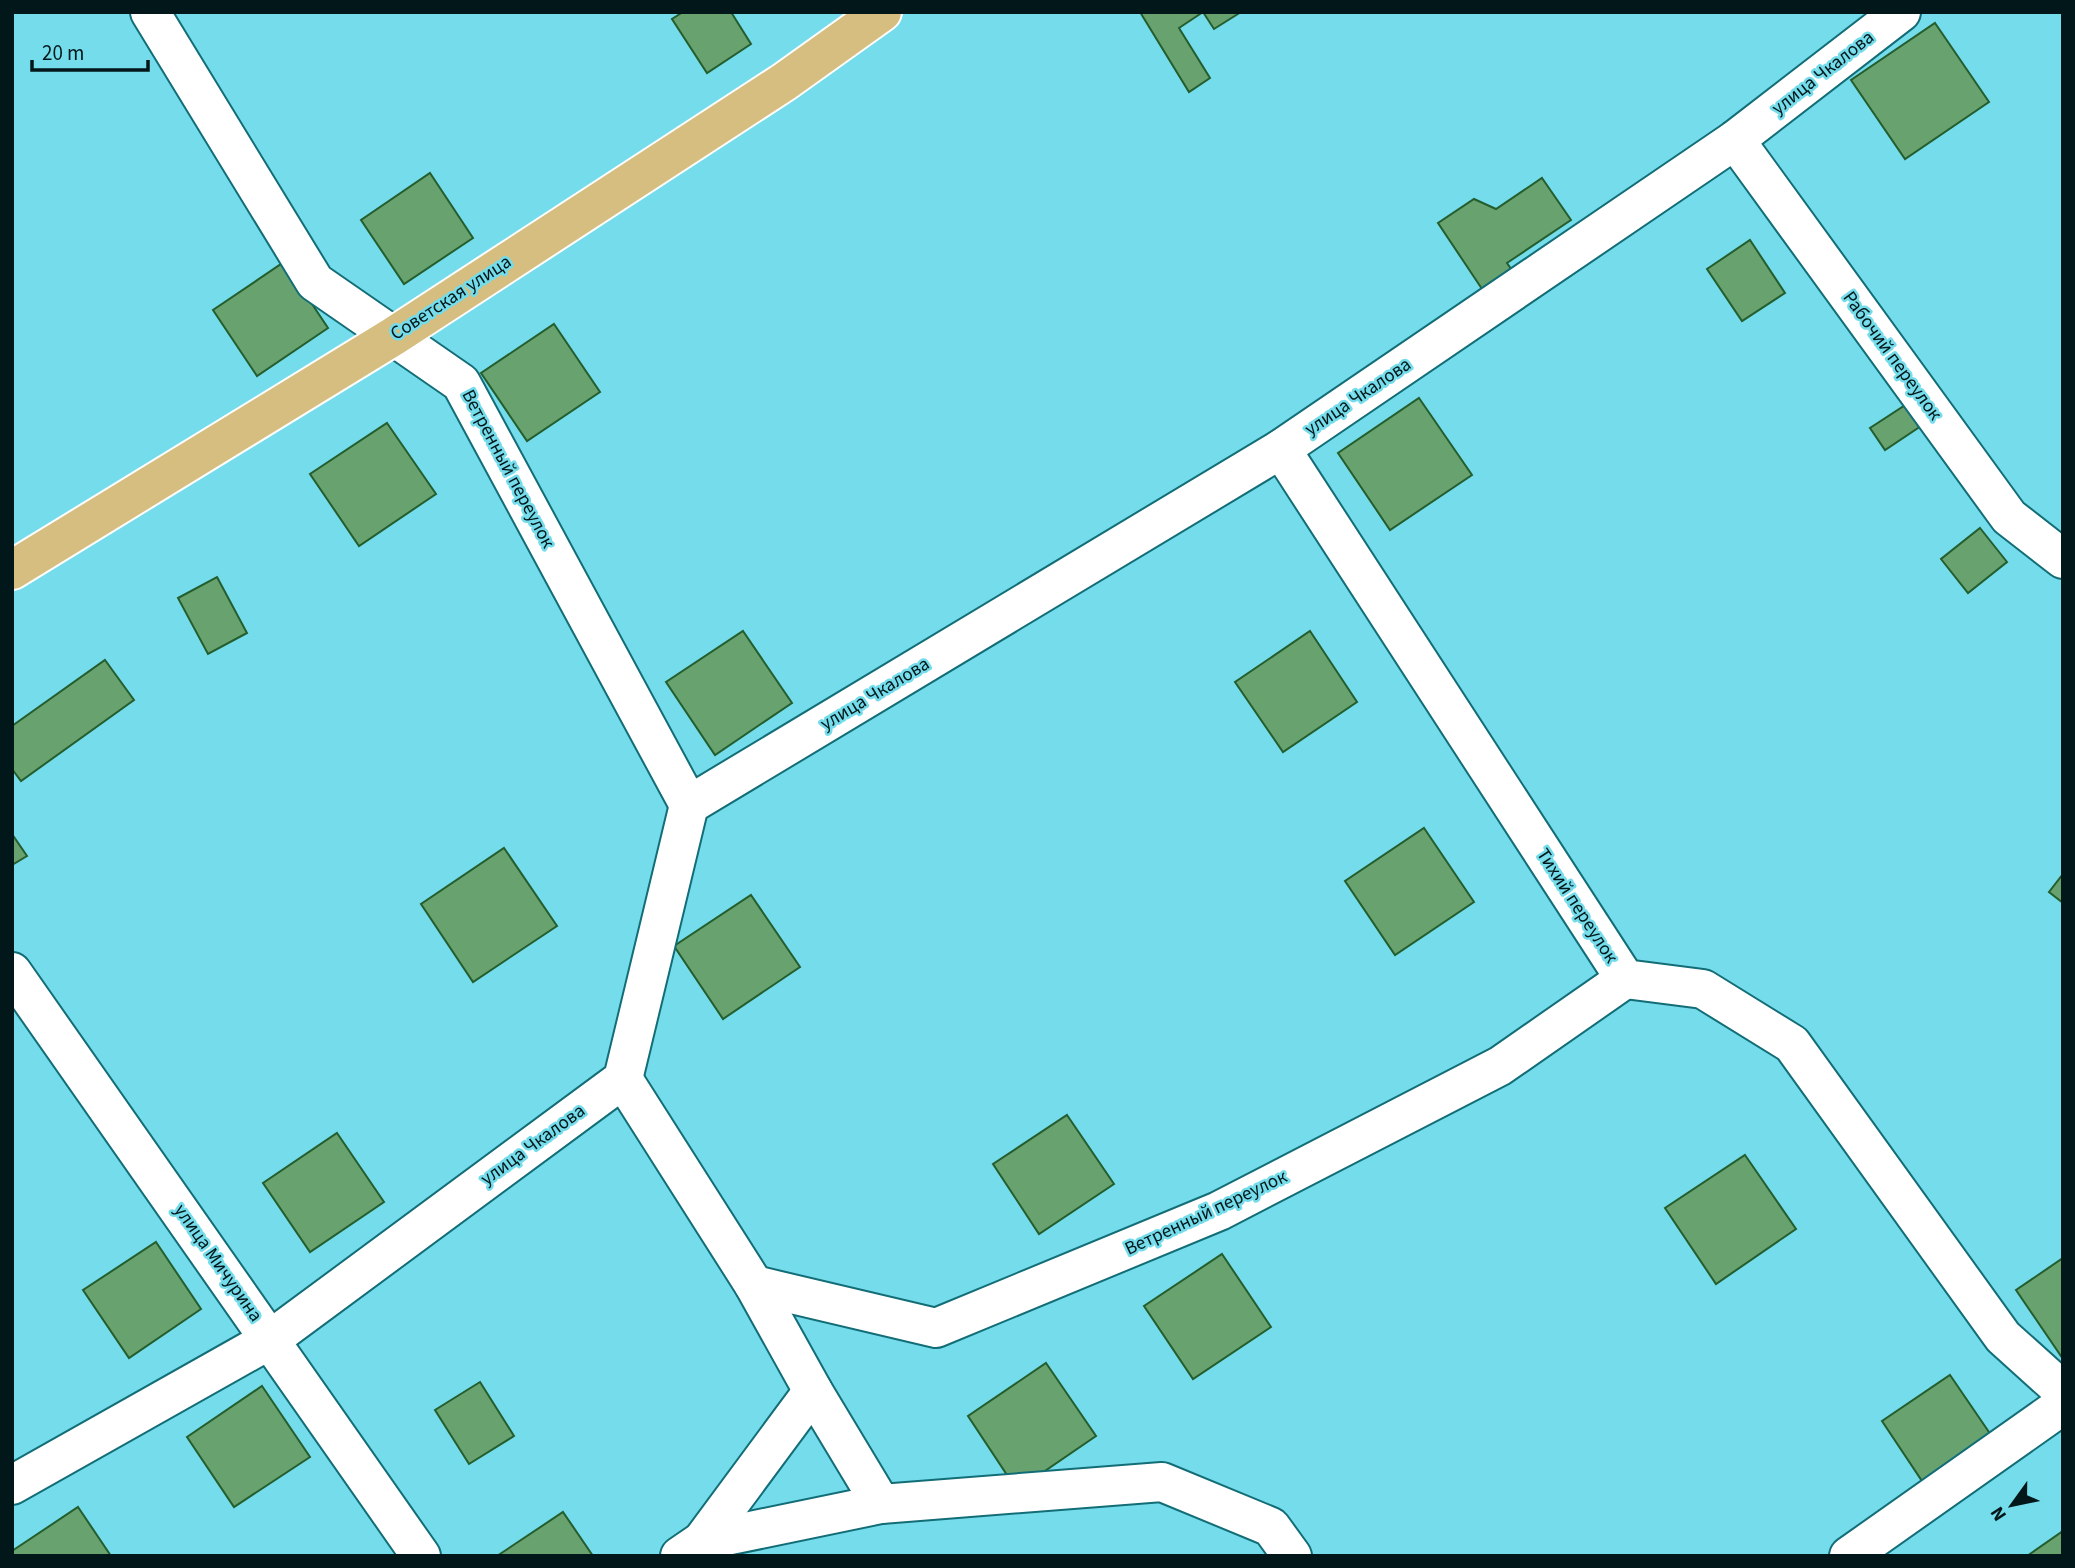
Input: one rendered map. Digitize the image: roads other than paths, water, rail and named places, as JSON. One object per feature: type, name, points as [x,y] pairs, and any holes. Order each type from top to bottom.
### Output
[{"type":"main road","name":"Советская улица","points":[[12,570],[394,336],[784,82],[882,12]]},
{"type":"street","name":"Ветренный переулок","points":[[150,12],[315,282],[461,383],[690,805]]},
{"type":"street","name":"улица Чкалова","points":[[690,805],[1280,449],[1735,140],[1901,12]]},
{"type":"street","name":"Рабочий переулок","points":[[1735,140],[2009,517],[2063,559]]},
{"type":"street","name":"Тихий переулок","points":[[1280,449],[1625,979],[1703,989],[1792,1044],[2003,1337],[2063,1391]]},
{"type":"street","points":[[690,805],[623,1079],[754,1285],[813,1391],[881,1504]]},
{"type":"street","name":"улица Мичурина","points":[[12,972],[421,1556]]},
{"type":"street","name":"Ветренный переулок","points":[[754,1285],[936,1328],[1219,1211],[1500,1066],[1625,979]]},
{"type":"street","name":"улица Чкалова","points":[[12,1485],[271,1339],[623,1079]]},
{"type":"street","points":[[691,1548],[813,1391]]},
{"type":"street","points":[[1849,1556],[2063,1405]]},
{"type":"street","points":[[691,1548],[881,1504],[1162,1482],[1271,1527],[1292,1556]]}]
